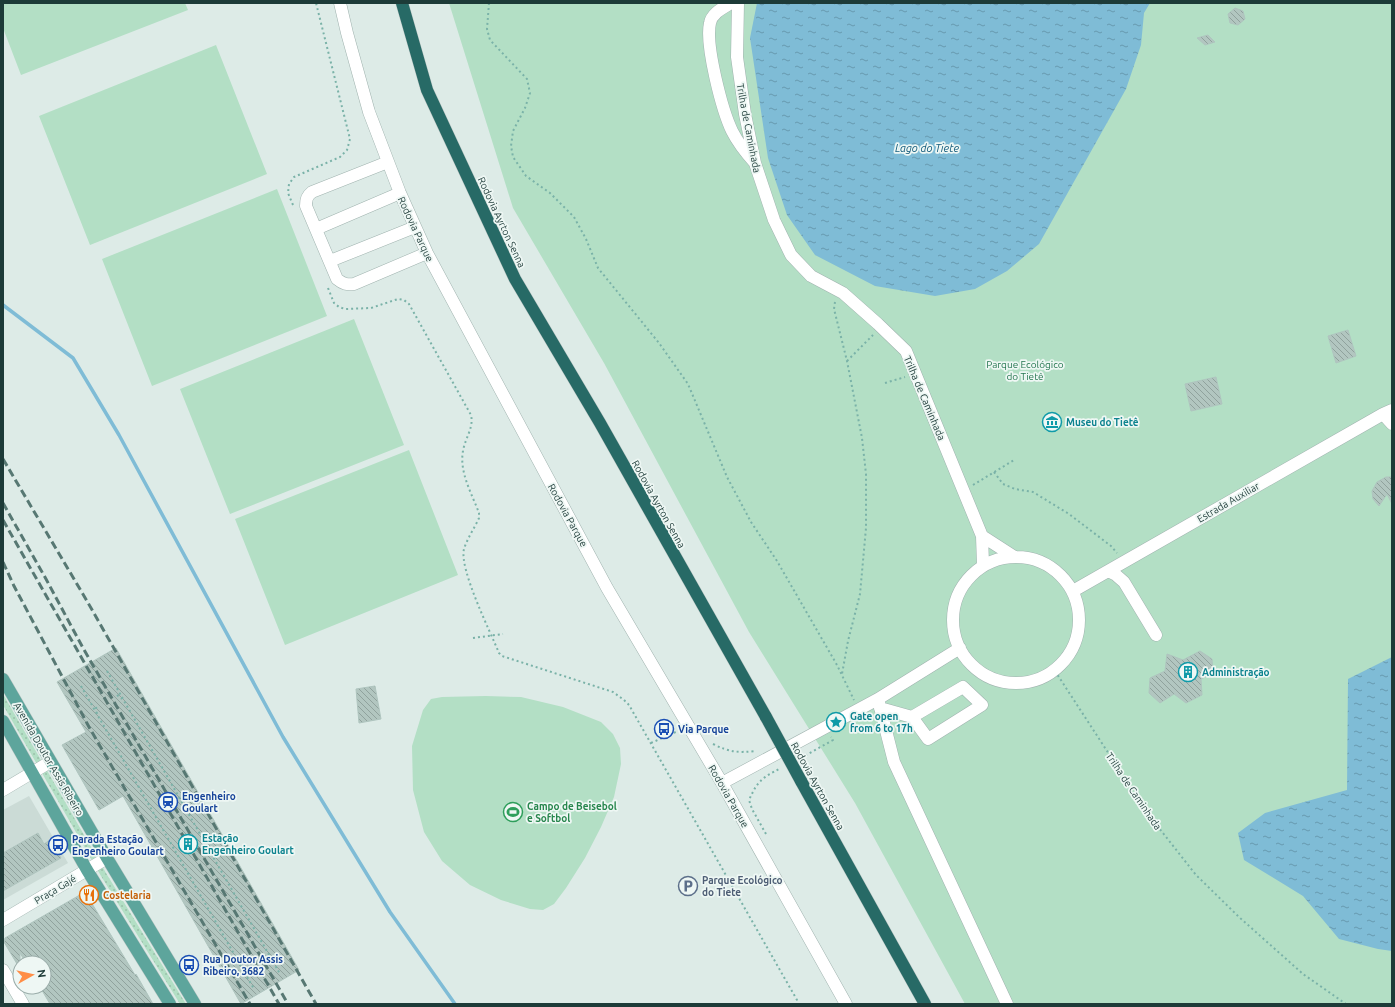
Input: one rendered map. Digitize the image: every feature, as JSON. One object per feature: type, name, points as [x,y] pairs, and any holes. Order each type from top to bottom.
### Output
[{"type":"highway","name":"Rodovia Ayrton Senna","points":[[402,3],[427,90],[515,279],[600,423],[766,717],[925,1004]]},
{"type":"main road","name":"Avenida Doutor Assis Ribeiro","points":[[3,679],[107,858],[196,1004]]},
{"type":"main road","name":"Avenida Doutor Assis Ribeiro","points":[[3,720],[87,870],[170,1004]]},
{"type":"street","name":"Rodovia Parque","points":[[340,3],[369,112],[400,193],[427,253],[607,588],[722,783],[846,1004]]},
{"type":"street","points":[[731,3],[716,12],[710,23],[710,44],[719,94],[731,130],[741,147],[756,163]]},
{"type":"street","name":"Trilha de Caminhada","points":[[738,3],[737,58],[745,114],[756,163],[774,220],[790,255],[811,276],[842,293],[906,351],[982,536],[983,564]]},
{"type":"street","points":[[388,162],[312,192],[308,195],[306,206],[316,230],[337,279],[348,285],[354,284],[427,253]]},
{"type":"street","points":[[316,230],[400,193]]},
{"type":"street","points":[[330,261],[415,227]]},
{"type":"street","points":[[1388,412],[1392,424]]},
{"type":"street","name":"Estrada Auxiliar","points":[[1073,591],[1388,412]]},
{"type":"street","points":[[982,536],[1013,556]]},
{"type":"street","points":[[1013,556],[1029,558],[1047,564],[1062,576],[1073,591],[1080,620],[1073,648],[1055,671],[1035,681],[1013,684],[991,678],[973,666],[960,648],[954,628],[954,608],[962,589],[983,564],[1013,556]]},
{"type":"street","points":[[1108,571],[1116,575],[1124,582],[1156,635]]},
{"type":"street","points":[[722,783],[858,710],[879,704],[960,648]]},
{"type":"street","points":[[879,704],[912,717],[928,740],[982,705],[963,687],[912,717]]},
{"type":"street","points":[[879,704],[894,762],[1008,1004]]},
{"type":"street","points":[[3,790],[50,762]]},
{"type":"street","name":"Praça Gajé","points":[[3,920],[107,858]]},
{"type":"street","points":[[3,970],[23,1004]]},
{"type":"path","points":[[294,207],[288,193],[289,184],[294,176],[340,157],[347,150],[350,139],[316,3]]},
{"type":"path","points":[[489,3],[487,29],[490,40],[527,79],[530,92],[525,108],[514,131],[510,146],[513,157],[526,176],[550,193],[574,217],[586,238],[598,268],[659,343],[688,384],[727,477],[751,522],[777,561],[842,675],[858,710]]},
{"type":"path","points":[[325,281],[334,303],[345,309],[372,308],[398,299],[404,300],[409,304],[471,415],[473,423],[463,450],[462,464],[464,476],[480,513],[464,549],[469,582],[499,653],[502,656],[613,692],[629,705],[798,1004]]},
{"type":"path","points":[[842,293],[834,304],[834,309],[847,361],[862,438],[866,474],[866,528],[860,594],[848,642],[842,675]]},
{"type":"path","points":[[847,361],[881,327]]},
{"type":"path","points":[[885,383],[915,374]]},
{"type":"path","points":[[964,491],[1014,460]]},
{"type":"path","points":[[994,472],[1003,484],[1015,490],[1033,492],[1069,514],[1111,546],[1124,562]]},
{"type":"path","points":[[473,638],[503,634]]},
{"type":"path","points":[[107,671],[280,974]]},
{"type":"path","name":"Trilha de Caminhada","points":[[1055,671],[1148,814],[1196,875],[1238,917],[1303,974],[1346,1004]]},
{"type":"path","points":[[80,686],[254,989]]},
{"type":"path","points":[[117,695],[124,700]]},
{"type":"path","points":[[96,707],[96,714]]},
{"type":"path","points":[[651,743],[688,726]]},
{"type":"path","points":[[797,760],[833,740],[827,726]]},
{"type":"path","points":[[702,749],[712,743],[725,750],[739,753],[758,751]]},
{"type":"path","points":[[766,835],[752,809],[749,800],[763,777],[783,767]]},
{"type":"shaded area","points":[[29,796],[68,863],[3,900],[3,810]]},
{"type":"green space","points":[[3,3],[185,3],[188,10],[21,75],[3,28]]},
{"type":"green space","name":"Parque Ecológico do Tietê","points":[[449,3],[1392,3],[1392,1004],[965,1004],[855,803],[749,632],[604,363],[513,208]]},
{"type":"green space","points":[[216,45],[267,174],[90,245],[39,116]]},
{"type":"green space","points":[[277,189],[327,316],[152,386],[102,259]]},
{"type":"green space","points":[[354,319],[404,445],[230,514],[180,389]]},
{"type":"green space","points":[[409,450],[458,575],[285,645],[235,519]]},
{"type":"green space","points":[[3,694],[106,873],[186,1004],[180,1004],[101,876],[3,705]]},
{"type":"green space","name":"Campo de Beisebol e Softbol","points":[[442,697],[521,697],[563,707],[601,722],[613,734],[620,748],[621,764],[614,797],[601,827],[585,858],[566,888],[554,904],[543,910],[530,909],[501,900],[470,885],[442,861],[424,832],[413,790],[412,746],[423,710],[431,699]]},
{"type":"water","name":"Lago do Tiete","points":[[757,3],[1150,3],[1144,13],[1141,45],[1126,89],[1039,244],[1007,271],[975,289],[935,296],[875,286],[815,255],[787,215],[768,158],[750,38]]},
{"type":"water","points":[[1392,657],[1392,951],[1339,939],[1303,896],[1244,860],[1238,833],[1265,813],[1347,790],[1348,679]]},
{"type":"building","points":[[1235,8],[1243,11],[1245,19],[1238,25],[1230,23],[1228,14]]},
{"type":"building","points":[[1208,35],[1215,42],[1205,45],[1197,38]]},
{"type":"building","points":[[1348,330],[1356,356],[1336,363],[1328,336]]},
{"type":"building","points":[[1216,377],[1222,404],[1191,411],[1185,384]]},
{"type":"building","points":[[1386,477],[1392,477],[1392,504],[1387,494],[1379,506],[1373,499],[1372,491],[1377,482]]},
{"type":"building","name":"Estação Engenheiro Goulart","points":[[116,648],[299,970],[241,1004],[123,796],[99,810],[62,745],[86,732],[57,682]]},
{"type":"building","name":"Administração","points":[[1200,651],[1212,659],[1213,673],[1201,679],[1202,695],[1186,703],[1174,694],[1160,703],[1149,693],[1150,678],[1165,671],[1167,654],[1183,660]]},
{"type":"building","points":[[375,686],[381,719],[359,723],[356,689]]},
{"type":"building","points":[[38,833],[44,844],[50,840],[61,858],[3,891],[3,853]]},
{"type":"building","points":[[85,892],[153,1004],[50,1004],[45,995],[52,995],[52,955],[21,955],[20,953],[20,955],[12,956],[4,942],[5,938]]},
{"type":"waterway","points":[[3,305],[73,358],[119,435],[283,737],[390,912],[455,1004]]},
{"type":"railway","points":[[3,459],[87,601],[316,1004]]},
{"type":"railway","points":[[3,503],[83,648],[288,1004]]},
{"type":"railway","points":[[3,520],[279,1004]]},
{"type":"railway","points":[[3,562],[14,586],[89,727],[250,1004]]},
{"type":"place","name":"Museu do Tietê","points":[[1052,422]]},
{"type":"place","name":"Administração","points":[[1188,672]]},
{"type":"place","name":"Gate open from 6 to 17h","points":[[836,722]]},
{"type":"place","name":"Via Parque","points":[[664,729]]},
{"type":"place","name":"Engenheiro Goulart","points":[[168,802]]},
{"type":"place","name":"Campo de Beisebol e Softbol","points":[[513,812]]},
{"type":"place","name":"Estação Engenheiro Goulart","points":[[188,844]]},
{"type":"place","name":"Parada Estação Engenheiro Goulart","points":[[58,845]]},
{"type":"place","name":"Parque Ecológico do Tiete","points":[[688,886]]},
{"type":"place","name":"Costelaria","points":[[89,895]]},
{"type":"place","name":"Rua Doutor Assis Ribeiro, 3682","points":[[189,965]]}]
